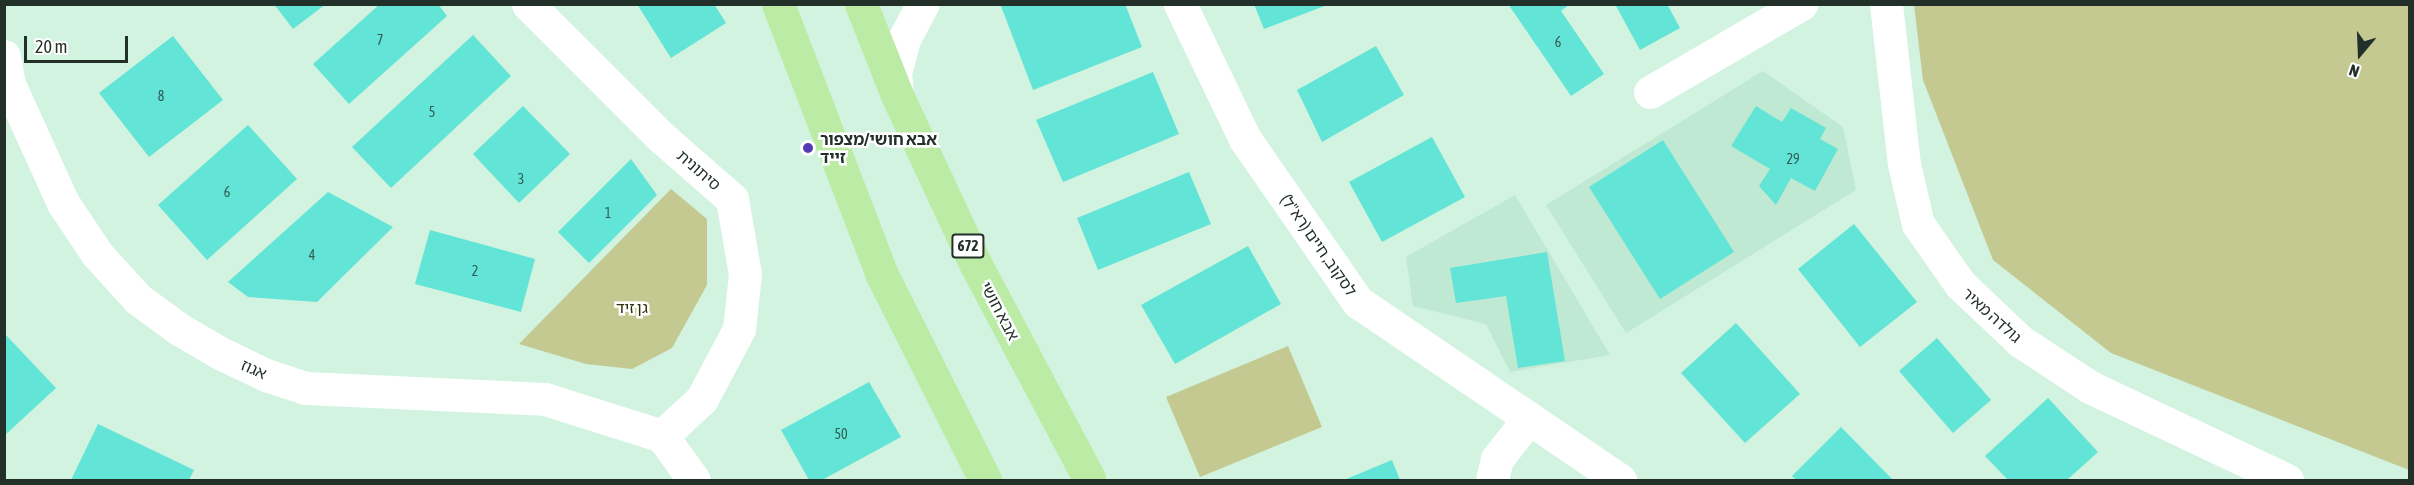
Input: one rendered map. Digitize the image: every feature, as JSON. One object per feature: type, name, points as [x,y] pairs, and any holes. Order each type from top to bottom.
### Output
[{"type":"main road","points":[[778,4],[881,273],[985,480]]},
{"type":"main road","name":"אבא חושי","points":[[861,4],[897,95],[976,265],[1090,480]]},
{"type":"street","name":"סיתונית","points":[[528,4],[660,136],[732,199],[745,274],[739,330],[702,399],[662,436]]},
{"type":"street","points":[[897,95],[895,73],[904,39],[923,4]]},
{"type":"street","name":"לסקוב, חיים (רא\"ל)","points":[[1180,4],[1245,139],[1358,302],[1620,480]]},
{"type":"street","points":[[1650,92],[1801,4]]},
{"type":"street","name":"גולדה מאיר","points":[[1886,4],[1904,164],[1918,224],[1959,284],[2020,341],[2090,387],[2287,480]]},
{"type":"street","name":"אגוז","points":[[4,56],[9,84],[63,203],[97,254],[138,298],[179,329],[220,353],[266,375],[305,388],[545,399],[662,436]]},
{"type":"street","points":[[1492,480],[1497,459],[1529,418]]},
{"type":"street","points":[[662,436],[694,480]]},
{"type":"shaded area","points":[[1763,71],[1843,127],[1856,190],[1626,333],[1546,205]]},
{"type":"shaded area","points":[[1515,195],[1610,355],[1510,372],[1486,324],[1413,306],[1406,257]]},
{"type":"green space","points":[[1914,5],[2409,5],[2409,470],[2111,353],[1993,260],[1923,80]]},
{"type":"green space","name":"גן זיד","points":[[671,189],[707,219],[707,285],[672,348],[632,369],[586,364],[519,344]]},
{"type":"green space","points":[[1288,346],[1322,427],[1200,477],[1166,397]]},
{"type":"building","points":[[274,4],[326,4],[293,29]]},
{"type":"building","points":[[380,4],[438,4],[447,16],[349,104],[313,64]]},
{"type":"building","points":[[637,4],[714,4],[726,23],[671,58]]},
{"type":"building","points":[[1006,4],[1125,4],[1142,47],[1033,90],[1001,6]]},
{"type":"building","points":[[1254,4],[1327,4],[1327,5],[1264,29]]},
{"type":"building","points":[[1508,4],[1570,4],[1561,11],[1604,74],[1571,96]]},
{"type":"building","points":[[1615,4],[1667,4],[1680,28],[1640,50]]},
{"type":"building","points":[[473,35],[511,76],[391,188],[352,147]]},
{"type":"building","points":[[173,36],[223,100],[149,157],[99,93]]},
{"type":"building","points":[[1376,46],[1404,95],[1322,142],[1297,90]]},
{"type":"building","points":[[1153,72],[1179,134],[1063,182],[1036,120]]},
{"type":"building","points":[[523,106],[570,154],[519,203],[473,154]]},
{"type":"building","points":[[1756,106],[1782,122],[1791,108],[1826,128],[1820,139],[1838,149],[1815,191],[1791,178],[1776,205],[1759,186],[1770,169],[1731,146]]},
{"type":"building","points":[[248,125],[297,179],[207,260],[158,205]]},
{"type":"building","points":[[1432,137],[1465,197],[1382,242],[1349,182]]},
{"type":"building","points":[[1663,140],[1734,252],[1660,299],[1589,187]]},
{"type":"building","points":[[631,159],[657,195],[589,263],[558,232]]},
{"type":"building","points":[[1189,172],[1211,224],[1098,270],[1077,218]]},
{"type":"building","points":[[328,192],[393,227],[317,302],[248,297],[228,282]]},
{"type":"building","points":[[1854,224],[1917,302],[1860,347],[1798,269]]},
{"type":"building","points":[[430,230],[535,259],[521,312],[415,284]]},
{"type":"building","points":[[1248,246],[1281,304],[1175,364],[1141,305]]},
{"type":"building","points":[[1547,252],[1565,361],[1518,368],[1506,296],[1456,303],[1450,268]]},
{"type":"building","points":[[1736,323],[1800,394],[1745,443],[1681,373]]},
{"type":"building","points":[[4,333],[56,388],[4,436]]},
{"type":"building","points":[[1937,338],[1991,400],[1953,433],[1899,371]]},
{"type":"building","points":[[869,382],[901,437],[822,480],[809,480],[781,430]]},
{"type":"building","points":[[2048,398],[2098,452],[2067,480],[2008,480],[1985,456]]},
{"type":"building","points":[[98,424],[194,470],[189,480],[71,480]]},
{"type":"building","points":[[1841,427],[1891,480],[1796,480],[1792,476]]},
{"type":"building","points":[[1392,460],[1400,480],[1344,480]]},
{"type":"place","name":"אבא חושי/מצפור זייד","points":[[808,148]]}]
